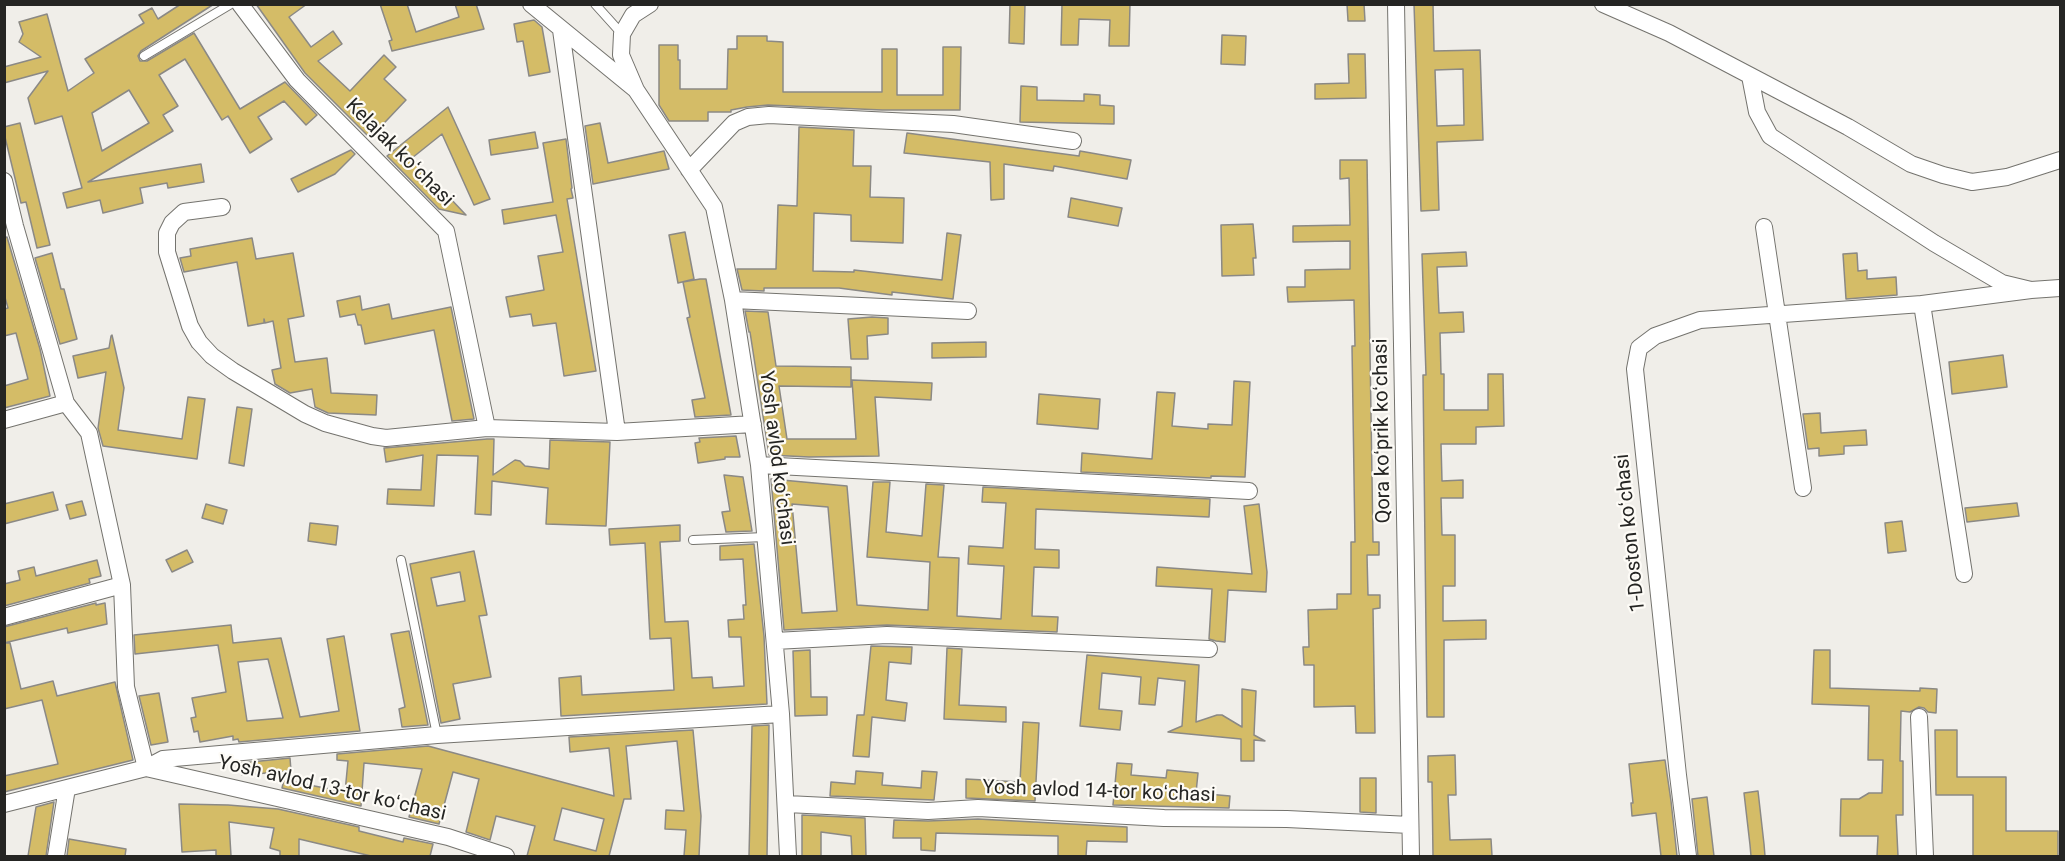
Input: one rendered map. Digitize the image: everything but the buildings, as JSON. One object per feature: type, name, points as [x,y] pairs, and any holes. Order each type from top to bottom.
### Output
[{"type":"street","name":"Kelajak koʻchasi","points":[[240,4],[297,80],[446,231],[488,428]]},
{"type":"street","points":[[531,4],[636,90]]},
{"type":"street","points":[[636,90],[621,55],[622,34],[633,15],[650,4]]},
{"type":"street","name":"Qora koʻprik koʻchasi","points":[[1396,4],[1411,856]]},
{"type":"street","points":[[1603,4],[1669,33],[1750,75],[1848,127],[1911,164],[1943,175],[1972,182],[2007,177],[2061,160]]},
{"type":"street","points":[[561,30],[617,432]]},
{"type":"street","points":[[1750,75],[1757,112],[1770,136],[2002,283],[2031,290],[2061,288]]},
{"type":"street","name":"Yosh avlod koʻchasi","points":[[636,90],[714,207],[733,300],[759,465],[781,714],[788,856]]},
{"type":"street","points":[[689,170],[734,123],[748,117],[769,115],[953,124],[1073,141]]},
{"type":"street","points":[[4,181],[10,228],[66,403],[89,433],[122,585],[126,687],[146,768]]},
{"type":"street","points":[[222,207],[184,213],[172,222],[167,233],[167,252],[190,326],[199,342],[212,356],[305,414],[325,423],[362,434],[386,438],[488,428],[617,432],[753,424]]},
{"type":"street","points":[[1764,227],[1803,488]]},
{"type":"street","name":"1-Doston koʻchasi","points":[[1689,856],[1635,369],[1640,348],[1655,336],[1700,320],[1922,304],[2031,290]]},
{"type":"street","points":[[733,300],[968,310]]},
{"type":"street","points":[[1922,304],[1964,574]]},
{"type":"street","points":[[4,420],[66,403]]},
{"type":"street","points":[[759,465],[1249,491]]},
{"type":"street","points":[[4,617],[122,585]]},
{"type":"street","points":[[775,641],[887,635],[1209,649]]},
{"type":"street","points":[[4,804],[146,768],[163,759],[437,735],[781,714]]},
{"type":"street","points":[[1919,717],[1925,856]]},
{"type":"street","name":"Yosh avlod 13-tor koʻchasi","points":[[146,768],[448,837],[506,856]]},
{"type":"street","points":[[56,856],[67,788]]},
{"type":"street","name":"Yosh avlod 14-tor koʻchasi","points":[[786,804],[928,811],[978,808],[1164,818],[1287,819],[1410,825]]},
{"type":"lane","points":[[144,56],[231,4]]},
{"type":"lane","points":[[595,4],[622,34]]},
{"type":"lane","points":[[693,540],[765,537]]},
{"type":"lane","points":[[401,560],[437,735]]}]
